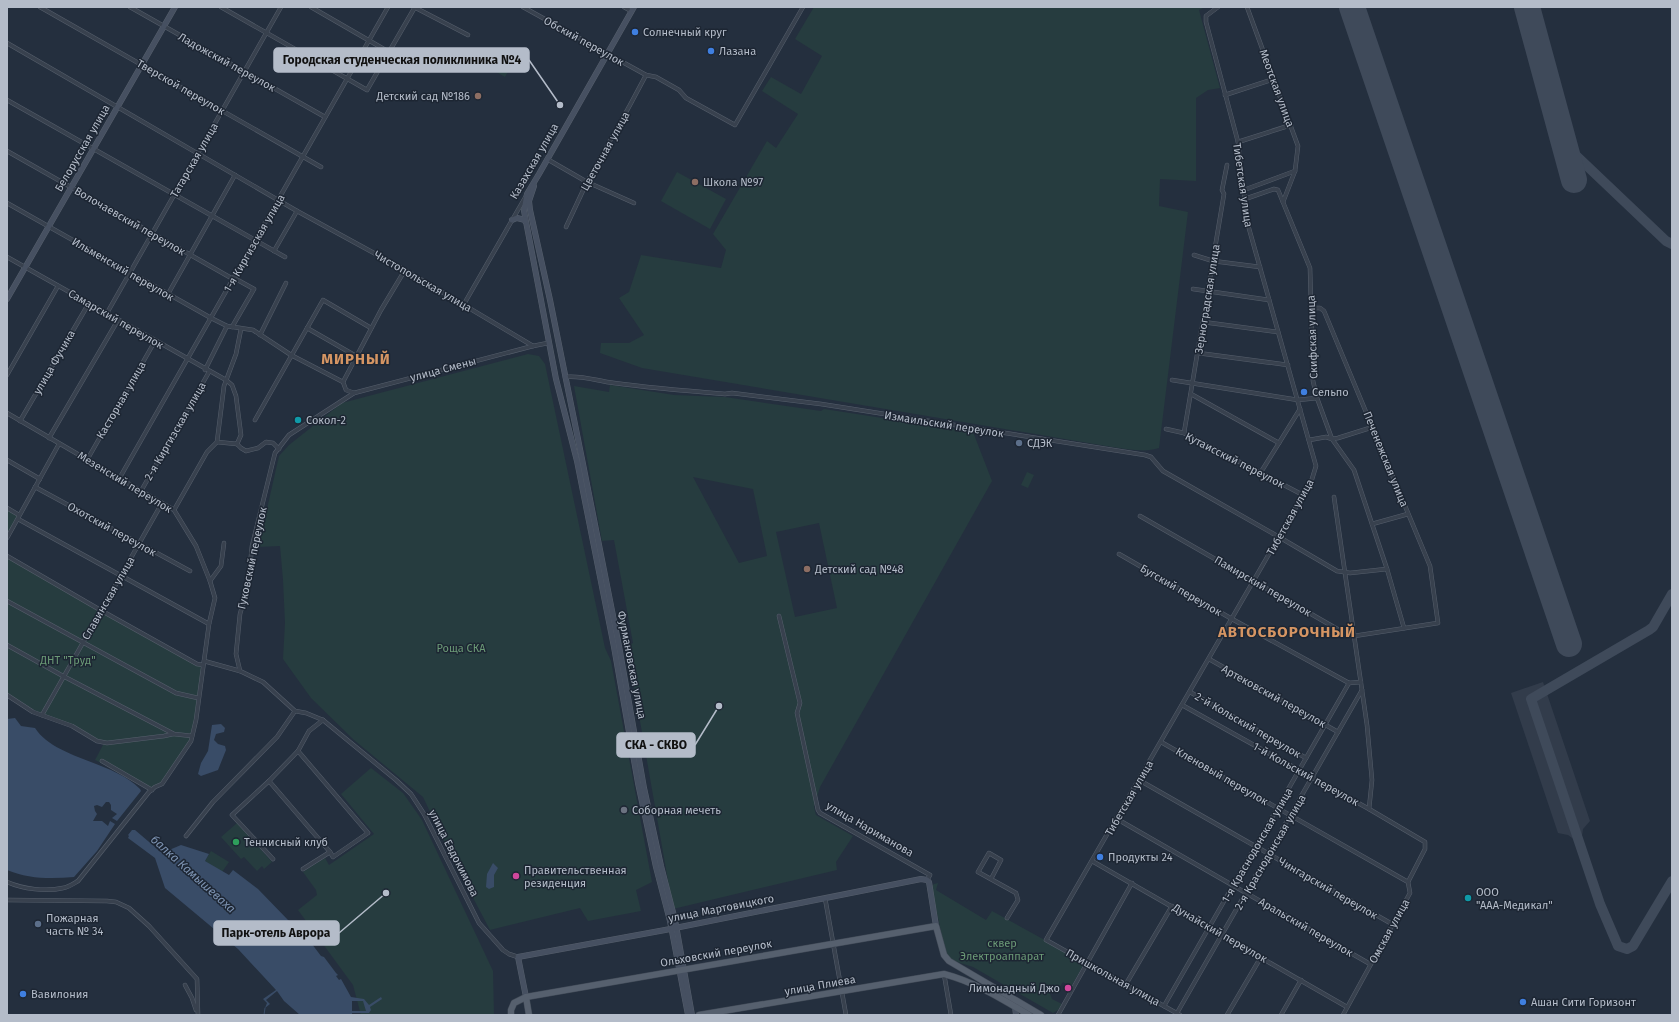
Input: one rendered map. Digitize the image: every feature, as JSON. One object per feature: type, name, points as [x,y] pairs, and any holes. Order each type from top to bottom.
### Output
[{"type":"main road","name":"Белорусская улица","points":[[7,300],[175,7]]},
{"type":"main road","name":"Казахская улица","points":[[527,194],[632,9]]},
{"type":"main road","points":[[539,174],[530,196],[529,206],[550,300],[579,460]]},
{"type":"main road","points":[[527,194],[524,206],[526,223],[548,343],[556,379],[579,460]]},
{"type":"main road","points":[[512,220],[517,218],[526,223]]},
{"type":"main road","points":[[540,302],[550,300]]},
{"type":"main road","points":[[556,379],[565,377]]},
{"type":"main road","name":"Фурмановская улица","points":[[579,460],[640,789],[674,928],[692,1015]]},
{"type":"main road","name":"улица Мартовицкого","points":[[518,956],[674,928],[921,879],[927,880]]},
{"type":"main road","name":"улица Нариманова","points":[[927,880],[929,882],[936,926],[944,955],[957,967],[1040,1015]]},
{"type":"main road","name":"Ольховский переулок","points":[[511,1015],[511,1010],[514,1003],[526,997],[936,926]]},
{"type":"main road","points":[[518,956],[529,1015]]},
{"type":"main road","name":"Фурмановская улица","points":[[682,969],[688,1015]]},
{"type":"main road","points":[[944,974],[969,981],[1030,1015],[1040,1015]]},
{"type":"main road","name":"улица Плиева","points":[[699,1015],[944,974]]},
{"type":"main road","points":[[1016,1007],[1016,1015]]},
{"type":"street","name":"Тверской переулок","points":[[40,7],[321,167]]},
{"type":"street","name":"Ладожский переулок","points":[[130,7],[325,117]]},
{"type":"street","points":[[221,7],[367,90],[415,7],[468,35]]},
{"type":"street","name":"Татарская улица","points":[[107,313],[281,7]]},
{"type":"street","points":[[311,7],[390,52]]},
{"type":"street","name":"1-я Киргизская улица","points":[[119,479],[388,7]]},
{"type":"street","name":"Обский переулок","points":[[523,7],[646,75],[656,77],[667,83],[679,90],[686,98],[735,126],[802,7]]},
{"type":"street","points":[[624,7],[632,9]]},
{"type":"street","name":"Тибетская улица","points":[[1046,940],[1303,495],[1312,479],[1316,466],[1246,216],[1238,142],[1206,22],[1206,16],[1218,7]]},
{"type":"street","name":"Меотская улица","points":[[1247,7],[1298,146],[1295,171],[1283,202]]},
{"type":"street","name":"Чистопольская улица","points":[[7,43],[297,211],[405,270],[533,346]]},
{"type":"street","name":"Цветочная улица","points":[[566,227],[586,182],[646,75]]},
{"type":"street","points":[[1225,95],[1274,79]]},
{"type":"street","points":[[7,100],[285,257]]},
{"type":"street","points":[[1238,142],[1290,125]]},
{"type":"street","name":"Волочаевский переулок","points":[[7,151],[152,234],[254,289]]},
{"type":"street","points":[[547,159],[586,182],[634,203]]},
{"type":"street","name":"Зерноградская улица","points":[[1184,433],[1213,261],[1227,165]]},
{"type":"street","points":[[1244,190],[1295,171]]},
{"type":"street","points":[[168,294],[235,175]]},
{"type":"street","points":[[1245,199],[1274,189],[1278,190],[1283,202]]},
{"type":"street","name":"Казахская улица","points":[[464,304],[527,194]]},
{"type":"street","name":"Скифская улица","points":[[1283,202],[1310,268],[1313,381],[1317,398],[1332,439],[1354,470],[1387,568],[1404,628]]},
{"type":"street","name":"Ильменский переулок","points":[[7,203],[211,318],[230,327],[253,330],[291,355],[343,382]]},
{"type":"street","points":[[274,251],[297,211]]},
{"type":"street","points":[[1194,255],[1213,261],[1260,268]]},
{"type":"street","name":"Самарский переулок","points":[[7,257],[187,360],[226,380]]},
{"type":"street","points":[[354,393],[346,390],[343,382],[371,328],[405,270]]},
{"type":"street","points":[[260,334],[286,283]]},
{"type":"street","points":[[7,375],[58,286]]},
{"type":"street","name":"2-я Киргизская улица","points":[[141,491],[230,327],[254,289]]},
{"type":"street","points":[[1193,289],[1269,300]]},
{"type":"street","points":[[255,420],[323,300],[371,328]]},
{"type":"street","name":"улица Фучика","points":[[20,421],[89,303]]},
{"type":"street","name":"Печенежская улица","points":[[1311,308],[1320,308],[1324,311],[1430,566],[1438,623],[1404,628]]},
{"type":"street","points":[[49,438],[118,320]]},
{"type":"street","points":[[1203,322],[1278,332]]},
{"type":"street","points":[[307,328],[356,356]]},
{"type":"street","points":[[174,510],[207,452],[217,442],[226,380],[236,354],[241,329]]},
{"type":"street","name":"Касторная улица","points":[[87,460],[155,341]]},
{"type":"street","points":[[533,346],[548,343]]},
{"type":"street","name":"улица Смены","points":[[279,449],[289,435],[354,393],[533,346]]},
{"type":"street","points":[[1198,353],[1288,366]]},
{"type":"street","name":"Измаильский переулок","points":[[565,377],[577,376],[608,382],[675,391],[725,394],[732,393],[821,404],[1145,455],[1151,458],[1163,471],[1336,571],[1344,572],[1387,568]]},
{"type":"street","points":[[226,380],[232,385],[236,396],[241,435],[237,444]]},
{"type":"street","points":[[1172,380],[1193,385],[1298,400],[1317,398]]},
{"type":"street","points":[[1191,394],[1279,443]]},
{"type":"street","points":[[1261,472],[1300,409]]},
{"type":"street","name":"Мезенский переулок","points":[[7,413],[174,510],[196,546],[215,598],[209,624],[196,720],[191,741],[162,784],[152,790],[78,881],[63,888],[41,889],[18,887],[7,882]]},
{"type":"street","points":[[1309,440],[1326,437],[1332,439],[1373,427]]},
{"type":"street","name":"Кутаисский переулок","points":[[1166,429],[1184,433],[1303,495]]},
{"type":"street","points":[[217,442],[237,444],[246,451],[258,448],[266,442],[272,443],[279,449]]},
{"type":"street","points":[[7,538],[60,444]]},
{"type":"street","name":"Гуковский переулок","points":[[240,671],[236,654],[240,614],[248,586],[252,546],[275,453],[279,449]]},
{"type":"street","points":[[7,460],[40,479]]},
{"type":"street","name":"Охотский переулок","points":[[35,487],[190,571]]},
{"type":"street","points":[[1334,497],[1362,690],[1372,780],[1369,809]]},
{"type":"street","name":"Славинская улица","points":[[42,715],[162,503]]},
{"type":"street","points":[[7,508],[19,517],[121,577],[209,624]]},
{"type":"street","points":[[1372,524],[1408,514]]},
{"type":"street","name":"Памирский переулок","points":[[1140,516],[1346,634],[1354,636]]},
{"type":"street","points":[[210,581],[221,566],[224,543]]},
{"type":"street","name":"Бугский переулок","points":[[1119,554],[1232,619],[1350,683]]},
{"type":"street","name":"улица Евдокимова","points":[[7,556],[197,664],[203,663],[240,671],[263,682],[295,711],[306,713],[323,720],[411,794],[424,814],[479,923],[503,950],[508,954],[518,956]]},
{"type":"street","points":[[7,601],[176,693],[198,698]]},
{"type":"street","name":"улица Нариманова","points":[[779,616],[800,704],[797,713],[818,810],[820,813],[832,820],[930,875],[927,880]]},
{"type":"street","points":[[1354,636],[1404,628]]},
{"type":"street","points":[[7,644],[63,676],[174,734]]},
{"type":"street","name":"Артековский переулок","points":[[1209,659],[1338,732]]},
{"type":"street","points":[[1350,683],[1361,682]]},
{"type":"street","name":"1-я Краснодонская улица","points":[[1164,1006],[1350,683]]},
{"type":"street","name":"2-я Краснодонская улица","points":[[1178,1014],[1222,934],[1362,690]]},
{"type":"street","name":"2-й Кольский переулок","points":[[1190,692],[1306,758]]},
{"type":"street","points":[[7,695],[33,712],[72,726],[97,741],[106,743],[174,734],[192,736]]},
{"type":"street","name":"1-й Кольский переулок","points":[[1182,705],[1369,809],[1426,842],[1426,845]]},
{"type":"street","points":[[186,836],[213,802],[278,737],[295,711]]},
{"type":"street","points":[[273,859],[232,815],[269,781],[298,751],[309,731],[323,720]]},
{"type":"street","name":"Кленовый переулок","points":[[1161,742],[1408,882]]},
{"type":"street","points":[[269,781],[333,857],[368,833],[298,751]]},
{"type":"street","points":[[102,761],[152,790]]},
{"type":"street","name":"Чингарский переулок","points":[[1139,780],[1392,924]]},
{"type":"street","name":"Аральский переулок","points":[[1117,819],[1370,964]]},
{"type":"street","name":"Омская улица","points":[[1343,1015],[1410,893],[1408,882],[1426,845]]},
{"type":"street","points":[[303,869],[330,852]]},
{"type":"street","points":[[991,879],[1001,860],[989,853],[978,872],[991,879],[1016,892],[1018,900],[1007,918]]},
{"type":"street","name":"Дунайский переулок","points":[[1092,861],[1222,934],[1347,1007]]},
{"type":"street","points":[[1058,1015],[1132,883]]},
{"type":"street","points":[[825,898],[846,1015]]},
{"type":"street","points":[[7,900],[107,901],[129,908],[149,926],[197,979],[198,1015]]},
{"type":"street","points":[[1126,984],[1172,906]]},
{"type":"street","name":"Пришкольная улица","points":[[1046,940],[1178,1014]]},
{"type":"street","points":[[1227,1015],[1261,957]]},
{"type":"street","points":[[944,974],[951,1015]]},
{"type":"street","points":[[1281,1015],[1301,980]]},
{"type":"street","points":[[185,985],[192,998],[198,1015]]},
{"type":"shaded area","points":[[1543,682],[1590,821],[1583,829],[1582,836],[1575,840],[1568,835],[1558,833],[1511,693]]},
{"type":"green space","points":[[814,7],[1205,7],[1199,10],[1220,88],[1208,90],[1196,98],[1196,181],[1160,179],[1159,206],[1188,212],[1159,448],[1148,450],[1130,450],[642,368],[600,353],[601,343],[629,343],[644,335],[619,298],[629,292],[641,255],[721,268],[726,250],[713,234],[767,141],[776,148],[798,114],[762,91],[771,77],[801,94],[822,56],[795,39]]},
{"type":"green space","points":[[506,49],[517,55],[505,77],[493,70]]},
{"type":"green space","points":[[677,172],[726,199],[710,229],[661,201]]},
{"type":"green space","name":"Роща СКА","points":[[528,354],[539,356],[545,364],[605,648],[611,661],[652,882],[636,890],[641,911],[588,921],[580,908],[490,930],[452,858],[423,797],[354,740],[311,698],[283,659],[285,623],[280,546],[258,547],[279,456],[289,445],[342,403]]},
{"type":"green space","points":[[610,385],[674,395],[725,397],[821,411],[824,409],[973,432],[992,481],[820,787],[814,807],[816,815],[853,836],[836,862],[837,870],[673,909],[627,647],[633,643],[614,540],[602,541],[574,386],[609,392]],"holes":[[[693,477],[753,489],[767,556],[739,563]],[[819,523],[837,608],[795,617],[776,532]]]},
{"type":"green space","points":[[1027,472],[1034,475],[1028,488],[1021,485]]},
{"type":"green space","points":[[7,507],[20,514],[7,537]]},
{"type":"green space","name":"ДНТ \"Труд\"","points":[[7,556],[202,667],[189,746],[165,781],[149,791],[130,777],[95,760],[104,743],[62,721],[39,713],[7,693]]},
{"type":"green space","points":[[371,768],[403,793],[422,820],[493,971],[494,1015],[361,1015],[353,985],[298,910],[317,895],[316,890],[303,872],[325,858],[329,865],[374,834],[341,794]]},
{"type":"green space","points":[[237,823],[272,862],[264,869],[262,866],[257,871],[244,857],[241,859],[221,837]]},
{"type":"green space","points":[[211,851],[229,862],[222,872],[205,861]]},
{"type":"green space","name":"cквер Электроаппарат","points":[[938,883],[936,890],[986,920],[992,911],[1083,961],[1084,964],[1071,987],[1063,982],[1059,988],[1049,991],[1052,999],[1062,1004],[1058,1010],[1053,1013],[973,967],[951,960],[946,953],[933,894],[932,886]]},
{"type":"water","points":[[15,718],[21,726],[35,728],[44,738],[56,747],[115,772],[129,780],[141,791],[117,821],[112,818],[117,814],[111,810],[111,805],[109,802],[106,802],[102,807],[97,805],[94,806],[97,814],[93,821],[102,821],[108,826],[110,821],[115,824],[97,851],[74,877],[40,878],[7,870],[7,719]]},
{"type":"water","points":[[221,724],[225,728],[224,732],[216,734],[214,740],[218,744],[225,746],[226,750],[218,770],[201,776],[198,774],[201,763],[208,751],[212,725]]},
{"type":"water","name":"балка Камышеваха","points":[[132,830],[135,830],[162,853],[181,845],[209,854],[205,861],[229,875],[233,870],[258,889],[288,920],[299,927],[321,956],[324,957],[338,975],[336,976],[339,980],[341,979],[351,997],[364,999],[369,1005],[381,997],[382,999],[370,1007],[371,1010],[369,1013],[352,1013],[352,1015],[300,1015],[284,1001],[277,991],[266,1000],[270,1004],[265,1008],[267,1003],[263,999],[276,990],[238,949],[165,888],[155,858],[128,838],[128,835]],"holes":[[[352,1001],[363,1001],[366,1011],[352,1011]]]},
{"type":"water","points":[[493,863],[498,868],[494,875],[494,887],[489,889],[486,887],[487,874]]},
{"type":"waterway","points":[[264,1015],[265,1008]]},
{"type":"taxiway","points":[[1565,145],[1666,241],[1672,244]]},
{"type":"taxiway","points":[[1672,594],[1653,627],[1649,630],[1531,699],[1600,904],[1618,946],[1627,949],[1633,946],[1672,881]]},
{"type":"runway","points":[[1352,7],[1569,644]]},
{"type":"runway","points":[[1527,7],[1574,180]]},
{"type":"place","name":"Солнечный круг","points":[[635,32]]},
{"type":"place","name":"Лазана","points":[[711,51]]},
{"type":"place","name":"Детский сад №186","points":[[478,96]]},
{"type":"place","name":"Городская студенческая поликлиника №4","points":[[560,105]]},
{"type":"place","name":"Школа №97","points":[[695,182]]},
{"type":"place","name":"Сельпо","points":[[1304,392]]},
{"type":"place","name":"Сокол-2","points":[[298,420]]},
{"type":"place","name":"СДЭК","points":[[1019,443]]},
{"type":"place","name":"Детский сад №48","points":[[807,569]]},
{"type":"place","name":"СКА - СКВО","points":[[719,706]]},
{"type":"place","name":"Соборная мечеть","points":[[624,810]]},
{"type":"place","name":"Теннисный клуб","points":[[236,842]]},
{"type":"place","name":"Продукты 24","points":[[1100,857]]},
{"type":"place","name":"Правительственная резиденция","points":[[516,876]]},
{"type":"place","name":"Парк-отель Аврора","points":[[386,893]]},
{"type":"place","name":"ООО \"ААА-Медикал\"","points":[[1468,898]]},
{"type":"place","name":"Пожарная часть № 34","points":[[38,924]]},
{"type":"place","name":"Лимонадный Джо","points":[[1068,988]]},
{"type":"place","name":"Вавилония","points":[[23,994]]},
{"type":"place","name":"Ашан Сити Горизонт","points":[[1523,1002]]},
{"type":"district","name":"МИРНЫЙ","points":[[356,359]]},
{"type":"district","name":"АВТОСБОРОЧНЫЙ","points":[[1287,632]]}]
